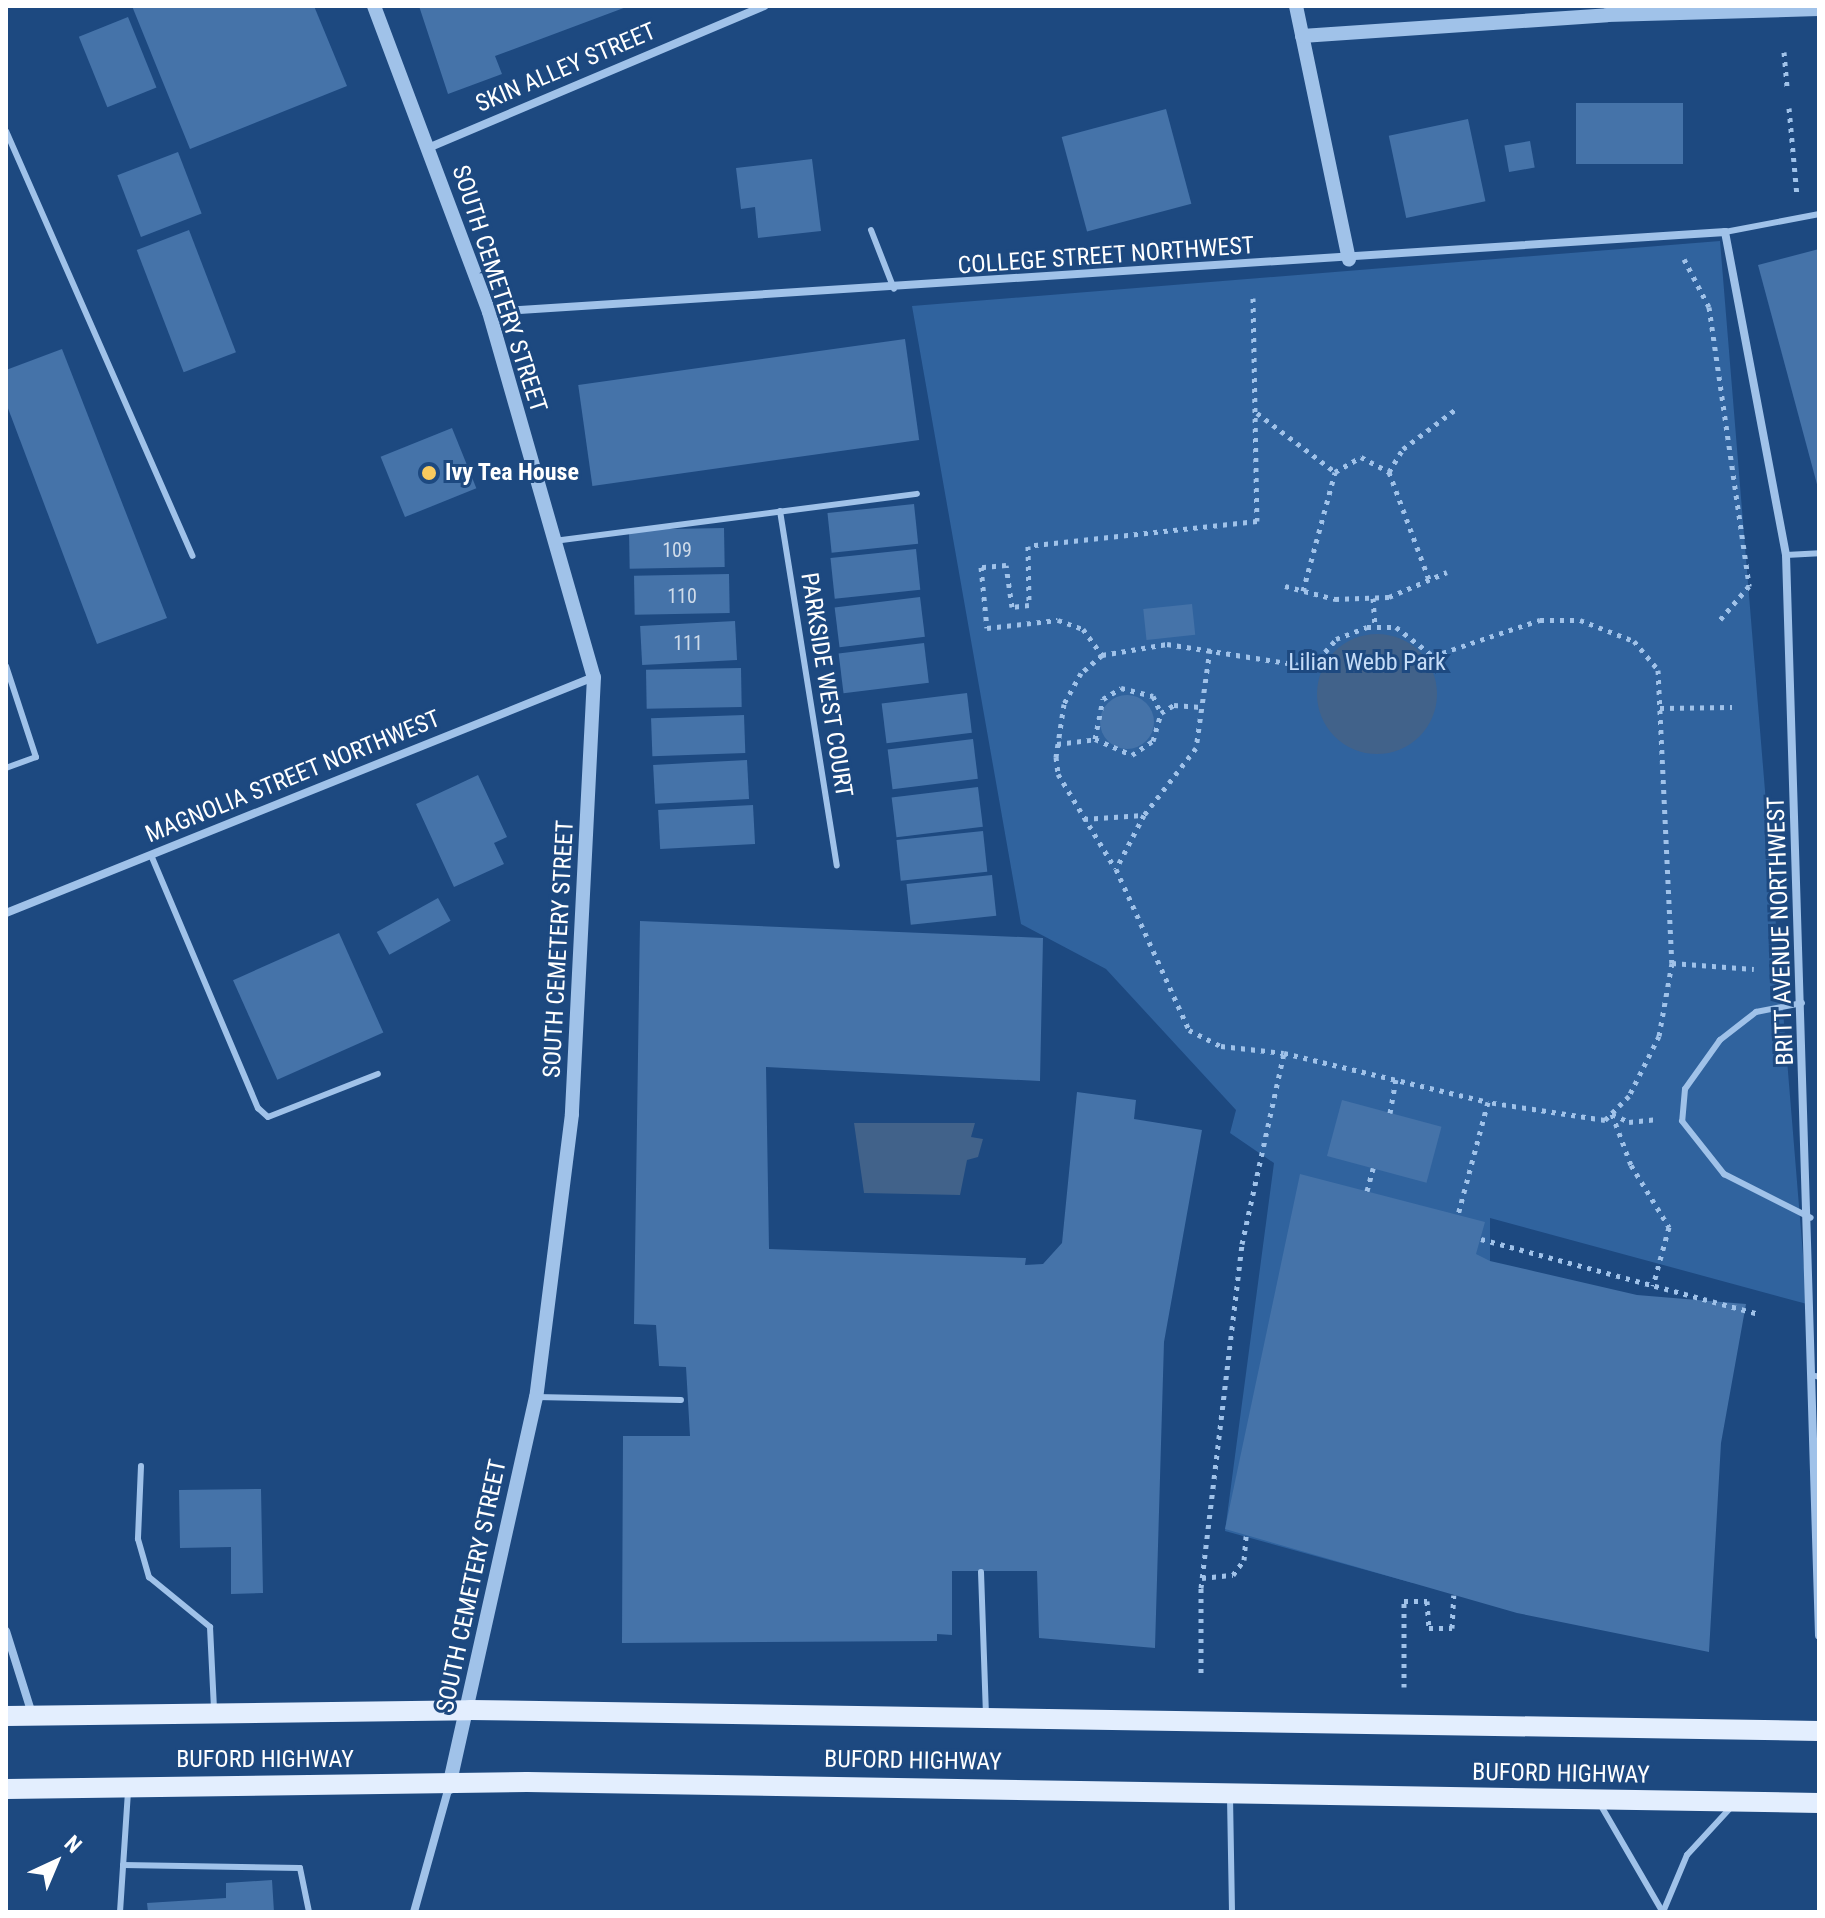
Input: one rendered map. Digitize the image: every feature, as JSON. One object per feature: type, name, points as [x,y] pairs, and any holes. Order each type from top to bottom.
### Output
[{"type":"main road","name":"BUFORD HIGHWAY","points":[[6,1716],[470,1710],[1819,1731]]},
{"type":"main road","name":"BUFORD HIGHWAY","points":[[6,1789],[129,1786],[449,1787],[1819,1803]]},
{"type":"street","name":"SOUTH CEMETERY STREET","points":[[374,6],[489,312],[594,677],[572,1114],[536,1397],[470,1710],[414,1912]]},
{"type":"street","name":"SKIN ALLEY STREET","points":[[428,148],[764,6]]},
{"type":"street","points":[[1296,6],[1349,260]]},
{"type":"street","points":[[1302,36],[1624,10],[1819,10]]},
{"type":"street","name":"COLLEGE STREET NORTHWEST","points":[[489,312],[1349,260],[1725,232]]},
{"type":"street","name":"BRITT AVENUE NORTHWEST","points":[[1725,232],[1786,555],[1818,1376],[1819,1635]]},
{"type":"street","name":"MAGNOLIA STREET NORTHWEST","points":[[6,913],[594,677]]},
{"type":"street","points":[[6,1631],[32,1715]]},
{"type":"lane","points":[[6,131],[193,556]]},
{"type":"lane","points":[[1725,232],[1819,214]]},
{"type":"lane","points":[[871,230],[894,289]]},
{"type":"lane","points":[[554,541],[917,494]]},
{"type":"lane","name":"PARKSIDE WEST COURT","points":[[780,511],[837,865]]},
{"type":"lane","points":[[1786,555],[1819,553]]},
{"type":"lane","points":[[6,666],[36,757],[6,768]]},
{"type":"lane","points":[[151,855],[258,1108],[268,1117],[378,1074]]},
{"type":"lane","points":[[1802,1003],[1756,1012],[1720,1040],[1685,1089],[1682,1121],[1724,1174],[1811,1218]]},
{"type":"lane","points":[[536,1397],[681,1400]]},
{"type":"lane","points":[[141,1466],[138,1539],[145,1564],[149,1577],[210,1627],[214,1714]]},
{"type":"lane","points":[[981,1572],[986,1719]]},
{"type":"lane","points":[[120,1912],[129,1786]]},
{"type":"lane","points":[[1230,1794],[1232,1912]]},
{"type":"lane","points":[[1597,1800],[1662,1912]]},
{"type":"lane","points":[[1662,1912],[1687,1855],[1733,1804]]},
{"type":"lane","points":[[123,1865],[300,1868],[309,1912]]},
{"type":"path","points":[[1784,52],[1787,87]]},
{"type":"path","points":[[1789,108],[1797,197]]},
{"type":"path","points":[[1678,236],[1691,283],[1709,307],[1749,586],[1719,621]]},
{"type":"path","points":[[1102,655],[1083,629],[1058,620],[987,628],[981,567],[1006,565],[1012,607],[1029,605],[1028,546],[1257,521],[1253,298]]},
{"type":"path","points":[[1389,472],[1403,449],[1456,409]]},
{"type":"path","points":[[1257,412],[1335,472]]},
{"type":"path","points":[[1303,591],[1335,472],[1361,457],[1389,472],[1430,582]]},
{"type":"path","points":[[1285,586],[1303,591],[1373,598],[1430,582],[1447,572]]},
{"type":"path","points":[[1373,598],[1375,627]]},
{"type":"path","points":[[1540,620],[1580,620],[1634,641],[1658,670],[1672,963],[1659,1036],[1629,1096],[1605,1120],[1565,1117],[1488,1102],[1284,1053],[1221,1046],[1189,1030],[1116,869],[1058,774],[1057,744],[1064,704],[1081,673],[1102,655],[1167,644],[1210,649],[1312,667],[1336,639],[1375,627],[1396,627],[1433,656],[1540,620]]},
{"type":"path","points":[[1116,869],[1144,815],[1196,748],[1210,649]]},
{"type":"path","points":[[1057,744],[1095,739],[1122,754],[1141,752],[1153,741],[1161,713],[1153,696],[1121,688],[1103,699],[1095,739]]},
{"type":"path","points":[[1161,713],[1174,705],[1201,707]]},
{"type":"path","points":[[1660,708],[1732,707]]},
{"type":"path","points":[[1084,819],[1144,815]]},
{"type":"path","points":[[1672,963],[1754,969]]},
{"type":"path","points":[[1201,1673],[1202,1578],[1242,1244],[1284,1053]]},
{"type":"path","points":[[1390,1113],[1396,1080]]},
{"type":"path","points":[[1458,1215],[1488,1102]]},
{"type":"path","points":[[1612,1114],[1629,1122],[1658,1119]]},
{"type":"path","points":[[1612,1114],[1631,1165],[1669,1227],[1653,1286]]},
{"type":"path","points":[[1367,1191],[1373,1168]]},
{"type":"path","points":[[1481,1239],[1759,1314]]},
{"type":"path","points":[[1202,1578],[1233,1575],[1244,1560],[1246,1536]]},
{"type":"path","points":[[1404,1687],[1404,1601],[1427,1601],[1429,1628],[1452,1628],[1454,1595]]},
{"type":"green space","name":"Lilian Webb Park","points":[[1720,241],[1807,1304],[1490,1218],[1490,1261],[1413,1583],[1225,1531],[1274,1163],[1230,1133],[1236,1110],[1106,969],[1021,924],[912,306]]},
{"type":"shaded area","points":[[1377,634],[1400,639],[1419,652],[1432,671],[1437,694],[1432,717],[1419,736],[1400,749],[1377,754],[1354,749],[1335,736],[1322,717],[1317,694],[1322,671],[1335,652],[1354,639]]},
{"type":"shaded area","points":[[854,1123],[975,1123],[971,1137],[983,1139],[978,1157],[967,1160],[960,1195],[864,1193]]},
{"type":"building","points":[[132,6],[314,6],[347,86],[190,149]]},
{"type":"building","points":[[419,6],[629,6],[495,56],[502,74],[448,94]]},
{"type":"building","points":[[128,17],[156,87],[107,107],[79,37]]},
{"type":"building","points":[[1576,103],[1683,103],[1683,164],[1576,164]]},
{"type":"building","points":[[1166,109],[1191,204],[1087,232],[1062,137]]},
{"type":"building","points":[[1468,119],[1485,201],[1406,218],[1389,136]]},
{"type":"building","points":[[1530,141],[1535,168],[1509,172],[1504,146]]},
{"type":"building","points":[[178,152],[202,214],[141,237],[117,175]]},
{"type":"building","points":[[812,159],[821,231],[758,238],[755,207],[741,209],[736,168]]},
{"type":"building","points":[[189,230],[236,352],[184,372],[137,250]]},
{"type":"building","points":[[1819,249],[1819,488],[1818,488],[1758,265]]},
{"type":"building","points":[[905,339],[919,440],[592,486],[578,385]]},
{"type":"building","points":[[62,349],[167,618],[97,644],[6,403],[6,370]]},
{"type":"building","name":"Ivy Tea House","points":[[452,428],[476,488],[405,517],[381,457]]},
{"type":"building","points":[[914,504],[918,544],[832,553],[827,513]]},
{"type":"building","points":[[724,528],[725,567],[630,569],[629,530]]},
{"type":"building","points":[[916,549],[920,590],[835,599],[830,558]]},
{"type":"building","points":[[729,574],[730,613],[635,615],[634,576]]},
{"type":"building","points":[[920,597],[925,637],[840,647],[835,607]]},
{"type":"building","points":[[1192,604],[1195,635],[1147,640],[1143,609]]},
{"type":"building","points":[[735,621],[737,660],[642,665],[640,626]]},
{"type":"building","points":[[924,643],[929,683],[844,693],[839,653]]},
{"type":"building","points":[[741,668],[742,707],[647,709],[646,670]]},
{"type":"building","points":[[967,693],[972,733],[887,743],[882,703]]},
{"type":"building","points":[[1127,695],[1146,703],[1154,722],[1146,741],[1127,749],[1108,741],[1100,722],[1108,703]]},
{"type":"building","points":[[744,715],[745,753],[652,756],[651,718]]},
{"type":"building","points":[[973,739],[978,779],[893,789],[888,749]]},
{"type":"building","points":[[747,760],[749,799],[655,804],[653,765]]},
{"type":"building","points":[[478,775],[507,837],[494,843],[504,864],[454,887],[416,804]]},
{"type":"building","points":[[978,787],[983,827],[897,837],[892,798]]},
{"type":"building","points":[[753,805],[755,844],[660,849],[658,810]]},
{"type":"building","points":[[983,831],[987,872],[901,881],[896,840]]},
{"type":"building","points":[[992,875],[996,916],[911,925],[906,884]]},
{"type":"building","points":[[438,898],[451,921],[389,955],[377,932]]},
{"type":"building","points":[[640,921],[1043,938],[1040,1081],[766,1067],[769,1249],[1026,1258],[1025,1265],[1043,1264],[1062,1243],[1077,1092],[1136,1100],[1134,1119],[1202,1130],[1164,1342],[1155,1648],[1039,1638],[1037,1571],[952,1571],[952,1635],[937,1634],[937,1641],[622,1643],[623,1436],[690,1436],[686,1367],[659,1366],[656,1325],[634,1324]]},
{"type":"building","points":[[339,933],[383,1033],[277,1080],[233,980]]},
{"type":"building","points":[[1342,1100],[1441,1127],[1426,1183],[1327,1156]]},
{"type":"building","points":[[1300,1174],[1485,1222],[1476,1254],[1490,1261],[1637,1295],[1746,1304],[1721,1443],[1709,1652],[1517,1613],[1225,1529]]},
{"type":"building","points":[[261,1489],[263,1593],[231,1594],[231,1547],[180,1548],[179,1490]]},
{"type":"building","points":[[272,1880],[274,1912],[148,1912],[147,1903],[226,1898],[226,1883]]},
{"type":"place","name":"Ivy Tea House","points":[[429,473]]}]
